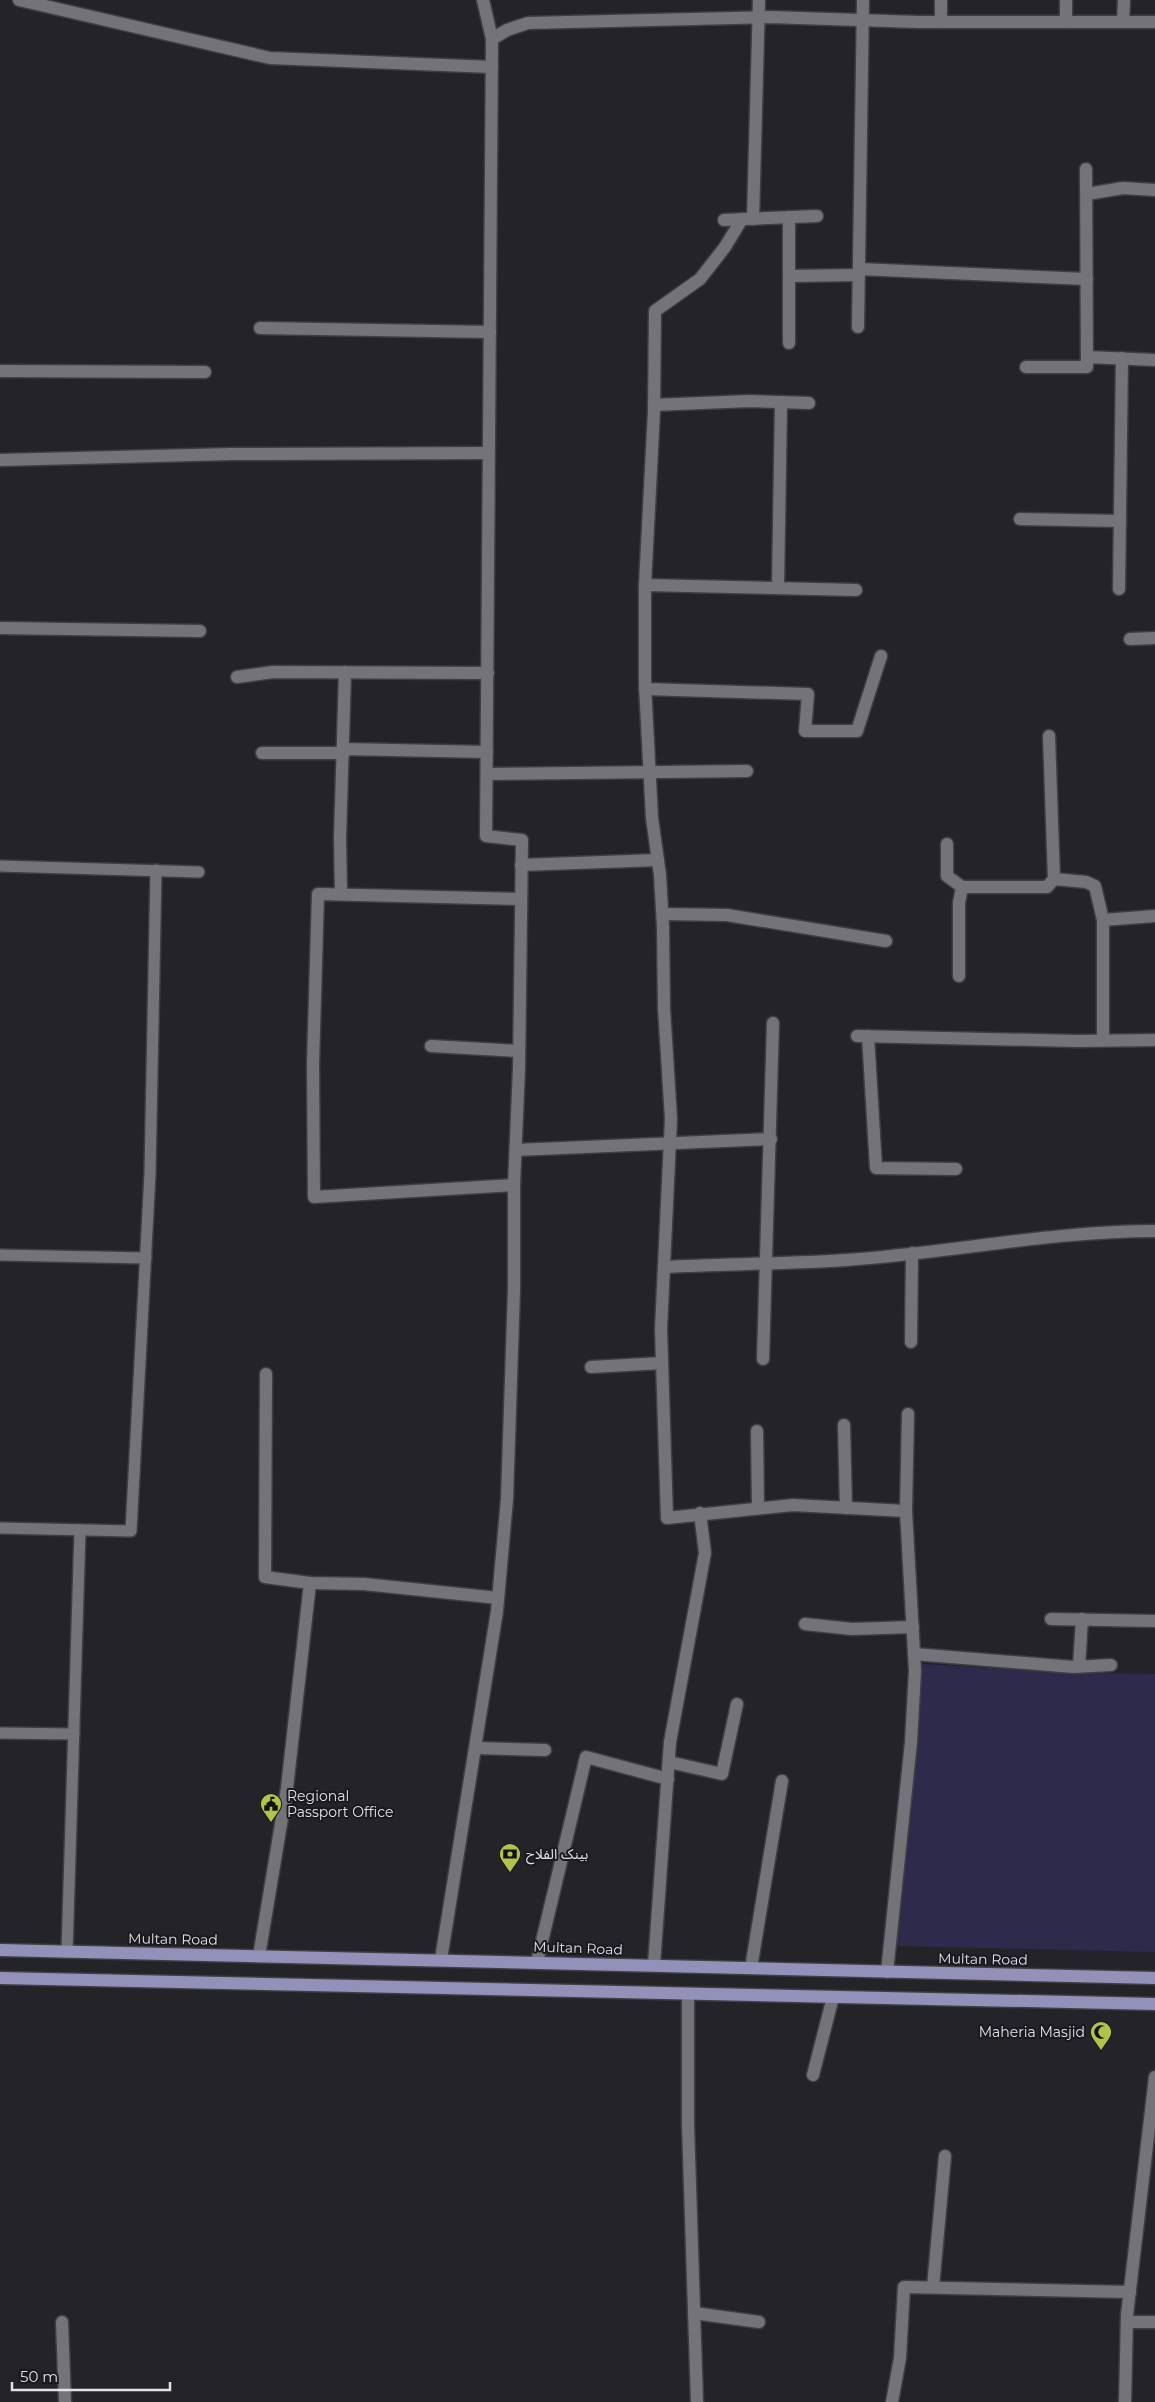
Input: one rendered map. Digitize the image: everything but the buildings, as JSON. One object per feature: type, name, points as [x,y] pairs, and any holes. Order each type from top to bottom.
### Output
[{"type":"main road","name":"Multan Road","points":[[0,1950],[1155,1978]]},
{"type":"main road","points":[[0,1978],[1155,2004]]},
{"type":"street","points":[[20,0],[270,58],[492,67]]},
{"type":"street","points":[[441,1960],[477,1748],[498,1598],[507,1499],[514,1290],[514,1185],[519,1051],[522,840],[486,836],[492,39],[483,0]]},
{"type":"street","points":[[759,0],[747,219],[700,279],[655,311],[654,405],[645,585],[645,689],[648,773],[662,914],[664,1008],[671,1119],[661,1329],[667,1518],[758,1507],[793,1505],[906,1511]]},
{"type":"street","points":[[858,327],[863,0]]},
{"type":"street","points":[[941,0],[941,22]]},
{"type":"street","points":[[1066,0],[1066,22]]},
{"type":"street","points":[[1123,22],[1124,0]]},
{"type":"street","points":[[492,39],[507,30],[528,23],[759,18],[941,22],[1155,22]]},
{"type":"street","points":[[1026,367],[1087,367],[1086,169]]},
{"type":"street","points":[[1086,194],[1123,188],[1155,190]]},
{"type":"street","points":[[724,220],[817,216]]},
{"type":"street","points":[[788,343],[789,218]]},
{"type":"street","points":[[788,276],[859,272],[1087,279]]},
{"type":"street","points":[[260,328],[490,332]]},
{"type":"street","points":[[1087,357],[1155,360]]},
{"type":"street","points":[[1119,589],[1122,358]]},
{"type":"street","points":[[0,371],[204,372]]},
{"type":"street","points":[[778,587],[781,402]]},
{"type":"street","points":[[654,405],[809,403]]},
{"type":"street","points":[[0,460],[231,454],[488,453]]},
{"type":"street","points":[[1020,519],[1120,521]]},
{"type":"street","points":[[645,585],[856,590]]},
{"type":"street","points":[[0,628],[200,631]]},
{"type":"street","points":[[1130,639],[1155,638]]},
{"type":"street","points":[[645,689],[808,694],[805,731],[856,732],[881,656]]},
{"type":"street","points":[[237,677],[272,672],[488,673]]},
{"type":"street","points":[[341,894],[340,838],[345,672]]},
{"type":"street","points":[[947,844],[947,876],[962,887],[1047,887],[1054,879],[1049,736]]},
{"type":"street","points":[[262,753],[344,751],[487,752]]},
{"type":"street","points":[[487,774],[747,770]]},
{"type":"street","points":[[521,865],[658,860]]},
{"type":"street","points":[[1054,879],[1086,882],[1095,886],[1103,920],[1103,1040]]},
{"type":"street","points":[[959,976],[959,903],[962,887]]},
{"type":"street","points":[[514,1185],[314,1197],[313,1064],[318,894],[521,899]]},
{"type":"street","points":[[662,914],[727,915],[886,941]]},
{"type":"street","points":[[1103,920],[1155,916]]},
{"type":"street","points":[[763,1358],[773,1023]]},
{"type":"street","points":[[956,1169],[876,1168],[862,1036],[1155,1040]]},
{"type":"street","points":[[431,1046],[519,1051]]},
{"type":"street","points":[[516,1150],[771,1139]]},
{"type":"street","points":[[664,1268],[766,1262],[846,1260],[999,1242],[1124,1231],[1155,1231]]},
{"type":"street","points":[[911,1342],[912,1253]]},
{"type":"street","points":[[591,1367],[662,1363]]},
{"type":"street","points":[[266,1374],[265,1577],[310,1583],[364,1584],[498,1598]]},
{"type":"street","points":[[886,1972],[911,1742],[914,1654],[906,1511],[908,1414]]},
{"type":"street","points":[[844,1425],[846,1508]]},
{"type":"street","points":[[757,1431],[758,1507]]},
{"type":"street","points":[[654,1965],[670,1742],[705,1553],[700,1514]]},
{"type":"street","points":[[259,1956],[287,1788],[310,1583]]},
{"type":"street","points":[[1051,1619],[1155,1621]]},
{"type":"street","points":[[1079,1666],[1082,1619]]},
{"type":"street","points":[[805,1624],[852,1629],[913,1627]]},
{"type":"street","points":[[914,1654],[1079,1666],[1111,1665]]},
{"type":"street","points":[[669,1762],[722,1774],[737,1704]]},
{"type":"street","points":[[477,1748],[545,1750]]},
{"type":"street","points":[[537,1962],[586,1757],[668,1779]]},
{"type":"street","points":[[751,1968],[782,1781]]},
{"type":"street","points":[[688,1994],[688,2124],[697,2402]]},
{"type":"street","points":[[813,2075],[833,1998]]},
{"type":"street","points":[[1125,2402],[1127,2322],[1155,2077]]},
{"type":"street","points":[[933,2288],[945,2156]]},
{"type":"street","points":[[892,2402],[900,2358],[904,2287],[1130,2292]]},
{"type":"street","points":[[694,2313],[759,2322]]},
{"type":"street","points":[[62,2322],[65,2402]]},
{"type":"street","points":[[1127,2322],[1155,2322]]},
{"type":"lane","points":[[0,866],[199,872]]},
{"type":"lane","points":[[0,1528],[131,1531],[150,1174],[156,870]]},
{"type":"lane","points":[[0,1255],[146,1258]]},
{"type":"lane","points":[[67,1952],[80,1530]]},
{"type":"lane","points":[[0,1733],[74,1734]]},
{"type":"shaded area","points":[[921,1664],[1081,1673],[1155,1674],[1155,1952],[895,1946],[915,1770]]},
{"type":"place","name":"Regional Passport Office","points":[[271,1823]]},
{"type":"place","name":"بینک الفلاح","points":[[510,1873]]},
{"type":"place","name":"Maheria Masjid","points":[[1101,2051]]}]
